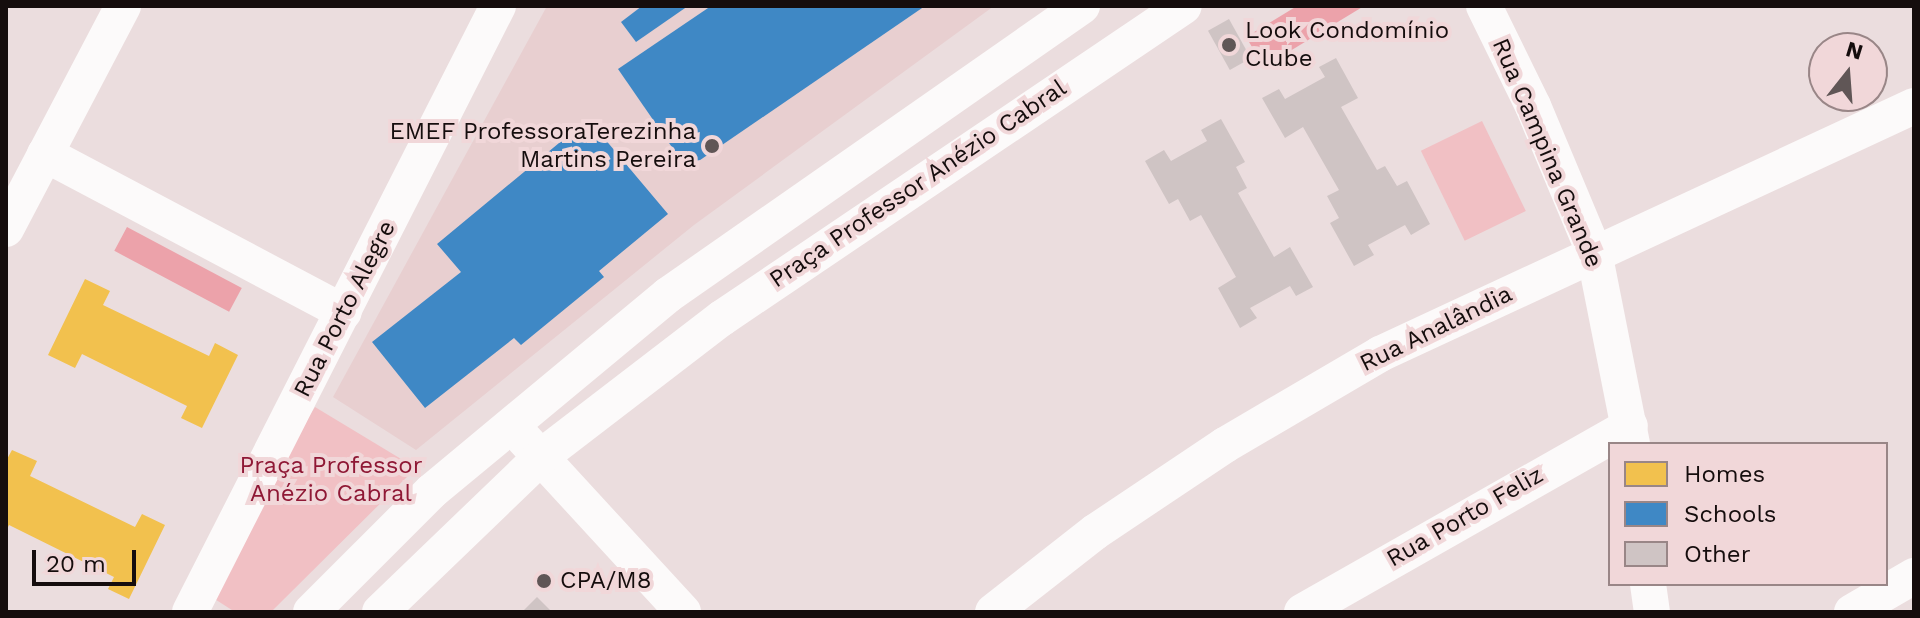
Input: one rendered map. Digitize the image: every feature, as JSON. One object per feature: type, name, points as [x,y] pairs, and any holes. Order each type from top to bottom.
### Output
[{"type":"street","points":[[6,229],[123,6]]},
{"type":"street","name":"Rua Porto Alegre","points":[[190,612],[498,6]]},
{"type":"street","name":"Praça Professor Anézio Cabral","points":[[311,612],[432,491],[668,295],[1082,6]]},
{"type":"street","name":"Praça Professor Anézio Cabral","points":[[380,612],[542,456],[722,318],[1184,6]]},
{"type":"street","name":"Rua Campina Grande","points":[[1484,6],[1533,106],[1594,252],[1631,435]]},
{"type":"street","name":"Rua Analândia","points":[[993,612],[1095,532],[1225,445],[1380,354],[1914,106]]},
{"type":"street","points":[[45,154],[344,312]]},
{"type":"street","points":[[509,424],[542,456],[683,612]]},
{"type":"street","name":"Rua Porto Feliz","points":[[1302,612],[1608,447]]},
{"type":"street","points":[[1852,612],[1914,576]]},
{"type":"street","points":[[1648,586],[1652,612]]},
{"type":"street","points":[[1895,612],[1914,591]]},
{"type":"shaded area","points":[[547,6],[994,6],[694,225],[416,450],[333,397]]},
{"type":"shaded area","points":[[1297,6],[1364,6],[1264,67],[1246,37]]},
{"type":"shaded area","points":[[127,227],[242,288],[229,312],[114,251]]},
{"type":"green space","points":[[1482,121],[1526,211],[1465,241],[1421,151]]},
{"type":"green space","name":"Praça Professor Anézio Cabral","points":[[315,407],[416,468],[271,612],[235,612],[210,596],[219,557]]},
{"type":"building: Homes","points":[[85,279],[110,291],[103,305],[209,356],[215,343],[238,355],[202,428],[181,418],[187,406],[82,354],[75,368],[48,355]]},
{"type":"building: Homes","points":[[12,450],[37,461],[30,476],[135,527],[142,514],[165,525],[129,599],[108,589],[114,577],[9,525],[6,531],[6,461]]},
{"type":"building: Schools","points":[[642,6],[688,6],[636,42],[621,22]]},
{"type":"building: Schools","points":[[711,6],[925,6],[687,169],[618,69]]},
{"type":"building: Schools","points":[[588,119],[668,214],[599,271],[604,277],[521,345],[514,338],[425,408],[372,342],[461,272],[437,244]]},
{"type":"building: Other","name":"Look Condomínio Clube","points":[[1229,19],[1251,58],[1230,70],[1208,31]]},
{"type":"building: Other","points":[[1336,58],[1358,98],[1341,107],[1377,170],[1385,166],[1397,186],[1407,181],[1430,224],[1411,235],[1405,225],[1368,245],[1374,255],[1354,266],[1330,223],[1339,218],[1327,196],[1339,190],[1303,127],[1285,138],[1262,98],[1279,89],[1285,99],[1325,77],[1319,67]]},
{"type":"building: Other","points":[[1221,119],[1245,162],[1236,167],[1247,188],[1238,193],[1274,257],[1290,247],[1313,287],[1296,296],[1290,286],[1250,308],[1257,318],[1240,328],[1218,288],[1236,277],[1201,215],[1190,221],[1178,199],[1169,204],[1145,161],[1164,150],[1171,161],[1207,141],[1201,130]]},
{"type":"building: Other","points":[[537,597],[552,612],[522,612]]},
{"type":"place","name":"Look Condomínio Clube","points":[[1229,45]]},
{"type":"place","name":"EMEF ProfessoraTerezinha Martins Pereira","points":[[712,146]]},
{"type":"place","name":"CPA/M8","points":[[544,581]]}]
